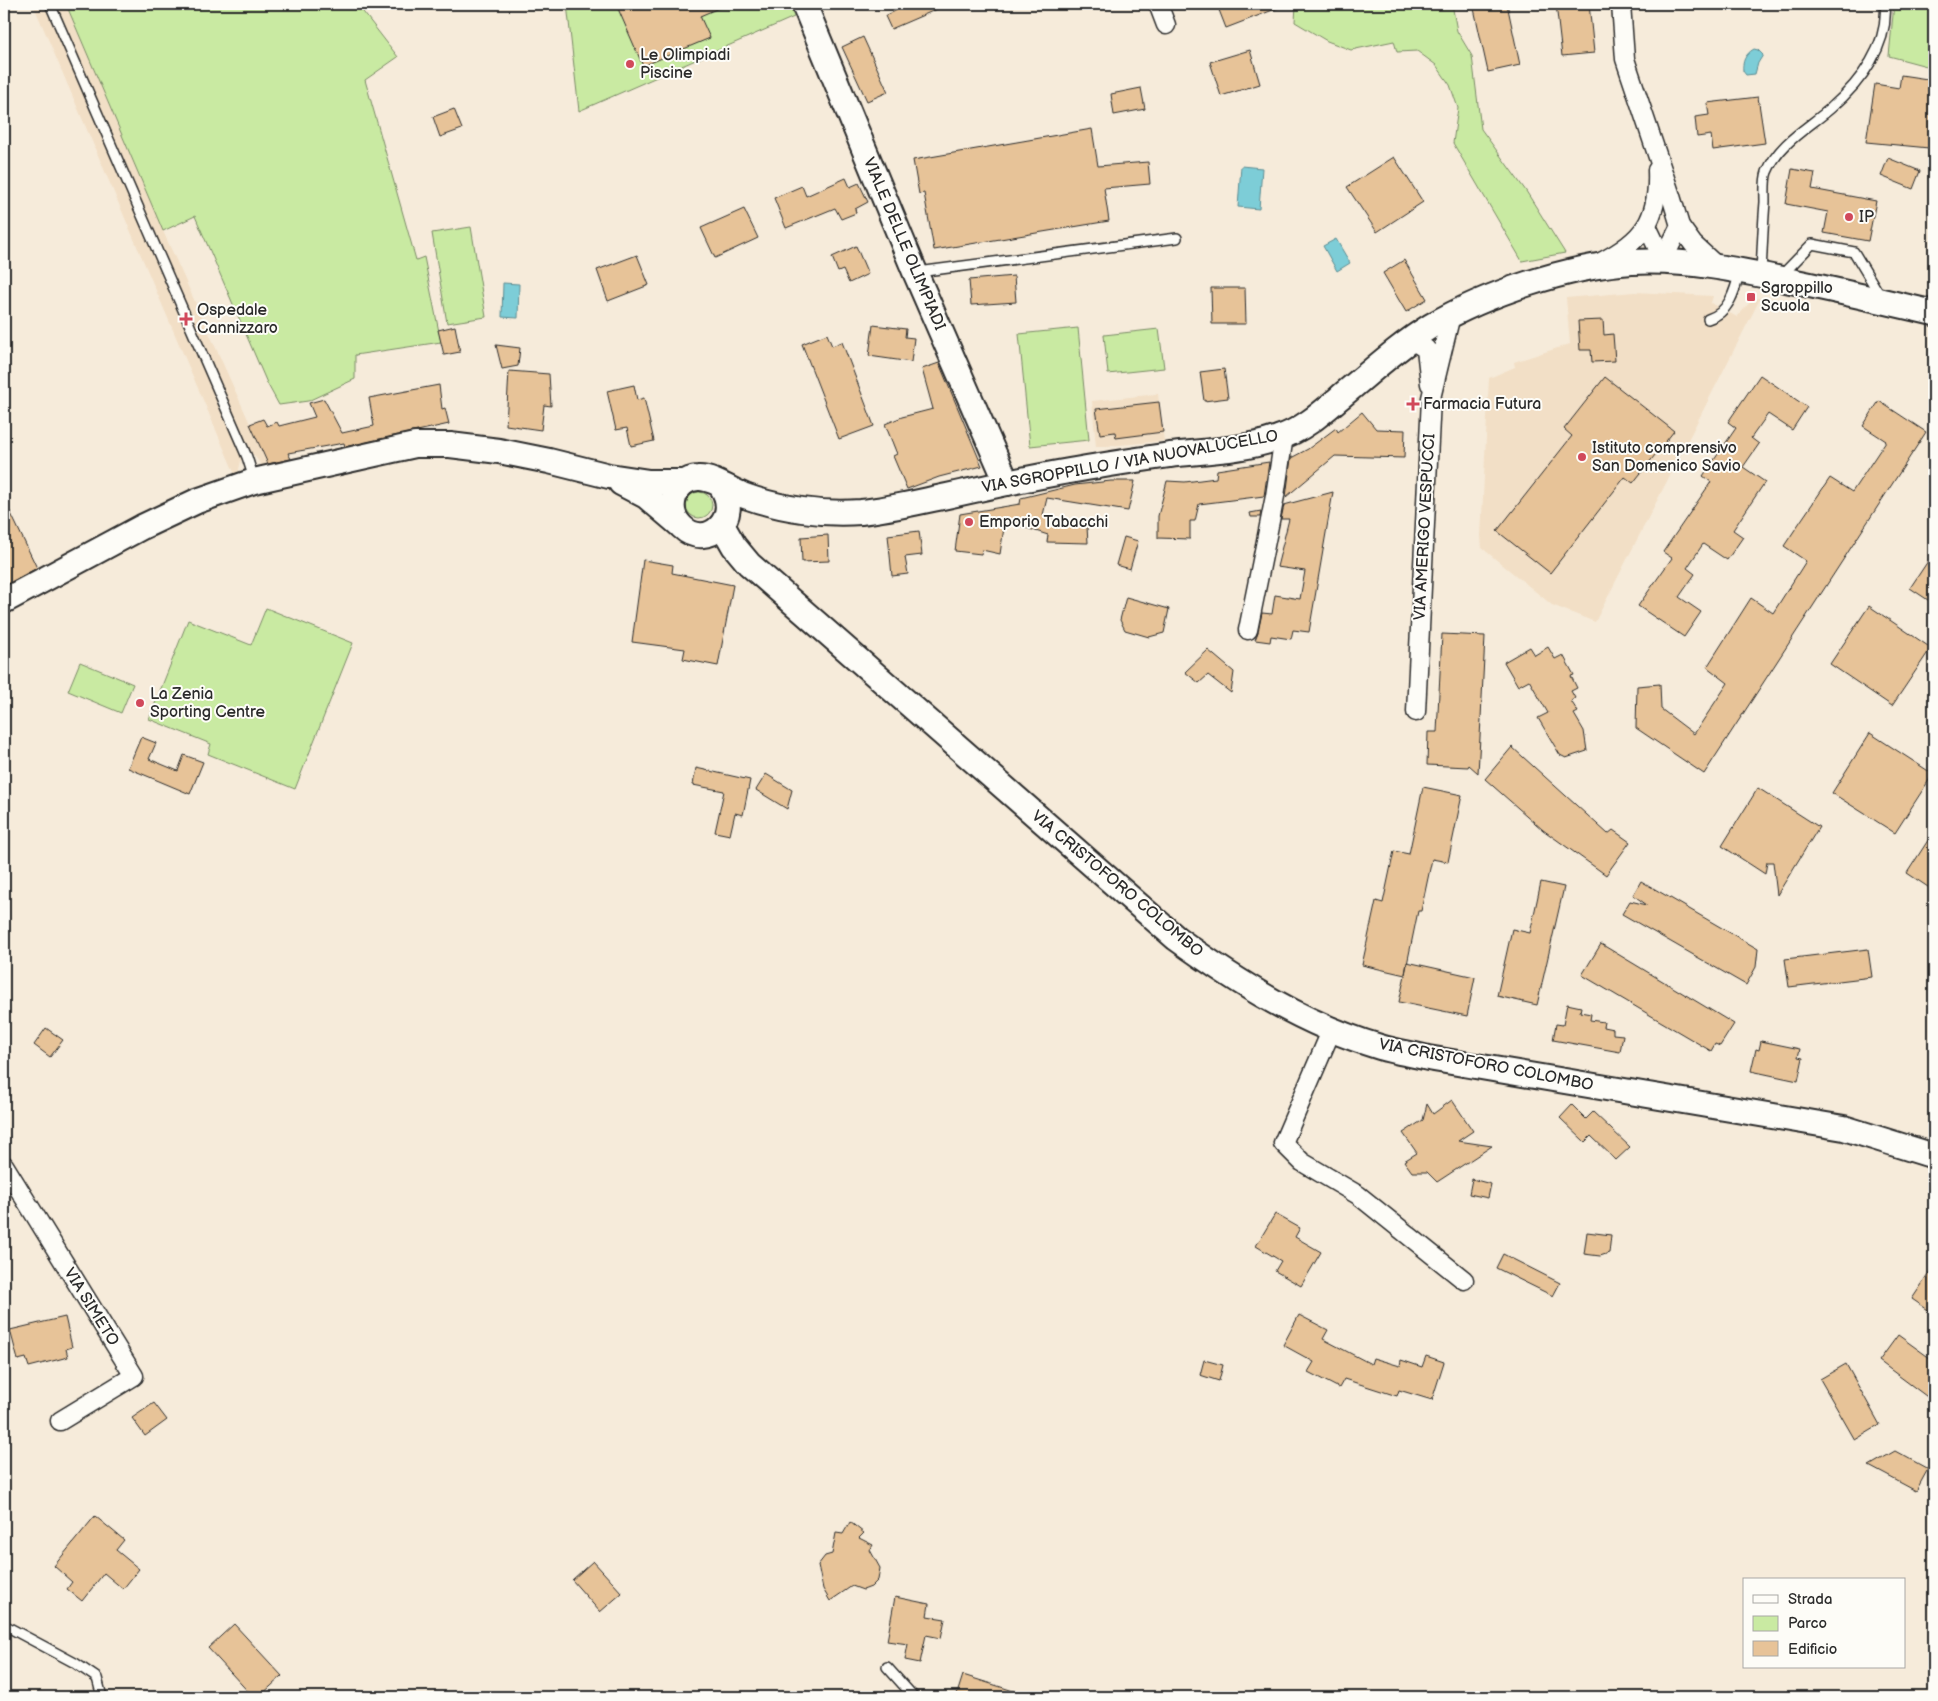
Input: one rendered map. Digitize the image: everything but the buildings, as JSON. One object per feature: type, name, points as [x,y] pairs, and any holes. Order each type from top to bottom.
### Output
[{"type":"main road","name":"VIALE DELLE OLIMPIADI","points":[[804,4],[915,272],[1007,483]]},
{"type":"main road","name":"VIA SGROPPILLO / VIA NUOVALUCELLO","points":[[785,508],[858,512],[916,504],[1007,483],[1085,468],[1224,449],[1259,443],[1284,436],[1320,414],[1410,339],[1451,315],[1503,292],[1590,268],[1631,262],[1662,262],[1749,273],[1934,313]]},
{"type":"main road","points":[[4,601],[142,527],[197,501],[254,481],[415,445],[450,445],[499,451],[608,476],[649,482],[685,482],[700,477],[708,478],[721,486],[750,498],[785,508]]},
{"type":"main road","points":[[608,476],[646,496],[684,528],[749,564]]},
{"type":"main road","points":[[685,482],[673,498],[673,512],[684,528],[702,534],[716,530],[724,523],[750,511],[785,508]]},
{"type":"main road","points":[[721,486],[729,503],[724,523],[734,546],[749,564]]},
{"type":"main road","name":"VIA CRISTOFORO COLOMBO","points":[[749,564],[1176,938],[1217,968],[1263,997],[1332,1029],[1380,1047],[1428,1058],[1844,1128],[1934,1156]]},
{"type":"street","points":[[1158,4],[1166,24]]},
{"type":"street","points":[[1621,4],[1625,60],[1680,226],[1693,244],[1749,273]]},
{"type":"street","points":[[1590,268],[1622,251],[1647,226],[1657,198],[1657,157]]},
{"type":"street","points":[[1647,226],[1658,247],[1662,262]]},
{"type":"street","points":[[1662,262],[1680,226]]},
{"type":"street","name":"VIA AMERIGO VESPUCCI","points":[[1416,712],[1431,398],[1451,315]]},
{"type":"street","points":[[1410,339],[1420,344],[1426,349],[1428,354],[1431,398]]},
{"type":"street","points":[[1248,630],[1275,496],[1284,436]]},
{"type":"street","points":[[1332,1029],[1283,1143],[1302,1162],[1358,1195],[1464,1280]]},
{"type":"street","name":"VIA SIMETO","points":[[4,1166],[134,1376],[60,1421]]},
{"type":"lane","points":[[50,4],[247,457],[254,481]]},
{"type":"lane","points":[[1749,273],[1766,174],[1776,155],[1795,136],[1832,108],[1871,61],[1882,39],[1885,4]]},
{"type":"lane","points":[[915,272],[1177,238]]},
{"type":"lane","points":[[1708,320],[1724,310],[1736,289],[1749,273],[1812,244],[1854,252],[1884,301]]},
{"type":"lane","points":[[4,1625],[75,1663],[97,1678],[102,1697]]},
{"type":"lane","points":[[887,1667],[914,1697]]},
{"type":"shaded area","name":"Ospedale Cannizzaro","points":[[33,4],[66,4],[163,231],[270,468],[265,470],[253,454],[241,460],[237,479]]},
{"type":"shaded area","name":"Istituto comprensivo San Domenico Savio","points":[[1634,292],[1713,296],[1711,303],[1737,317],[1751,301],[1761,297],[1595,622],[1552,605],[1482,548],[1489,378],[1515,367],[1514,362],[1570,344],[1566,298]]},
{"type":"shaded area","points":[[1158,394],[1164,441],[1096,447],[1092,401]]},
{"type":"green space","points":[[66,4],[357,4],[398,57],[365,80],[416,260],[424,257],[441,342],[355,355],[355,379],[308,401],[279,405],[267,383],[195,216],[163,231]]},
{"type":"green space","name":"Le Olimpiadi Piscine","points":[[567,4],[789,4],[794,17],[579,111]]},
{"type":"green space","points":[[1296,4],[1452,4],[1457,31],[1472,56],[1481,129],[1526,191],[1565,253],[1522,261],[1453,143],[1458,108],[1450,85],[1436,65],[1417,51],[1397,52],[1394,41],[1351,50],[1327,41],[1295,22]]},
{"type":"green space","points":[[1894,4],[1934,4],[1934,68],[1889,56]]},
{"type":"green space","points":[[471,227],[486,317],[447,323],[432,233]]},
{"type":"green space","points":[[1078,328],[1089,440],[1030,446],[1019,334]]},
{"type":"green space","points":[[1159,329],[1164,368],[1108,374],[1104,335]]},
{"type":"green space","points":[[699,492],[708,496],[712,505],[708,514],[699,518],[690,514],[686,505],[690,496]]},
{"type":"green space","points":[[266,608],[353,643],[295,789],[208,754],[211,744],[149,719],[188,620],[251,645]]},
{"type":"green space","points":[[80,662],[133,684],[121,713],[68,691]]},
{"type":"water","points":[[1754,49],[1763,55],[1758,63],[1755,74],[1746,75],[1743,71],[1743,64],[1748,53]]},
{"type":"water","points":[[1241,166],[1262,168],[1259,209],[1238,207]]},
{"type":"water","points":[[1336,239],[1350,263],[1337,271],[1323,246]]},
{"type":"water","points":[[503,283],[519,284],[518,318],[502,317]]},
{"type":"place","name":"Le Olimpiadi Piscine","points":[[630,64]]},
{"type":"place","name":"IP","points":[[1849,217]]},
{"type":"place","name":"Sgroppillo Scuola","points":[[1751,297]]},
{"type":"place","name":"Ospedale Cannizzaro","points":[[186,319]]},
{"type":"place","name":"Farmacia Futura","points":[[1413,404]]},
{"type":"place","name":"Istituto comprensivo San Domenico Savio","points":[[1582,457]]},
{"type":"place","name":"Emporio Tabacchi","points":[[969,522]]},
{"type":"place","name":"La Zenia Sporting Centre","points":[[140,703]]}]
